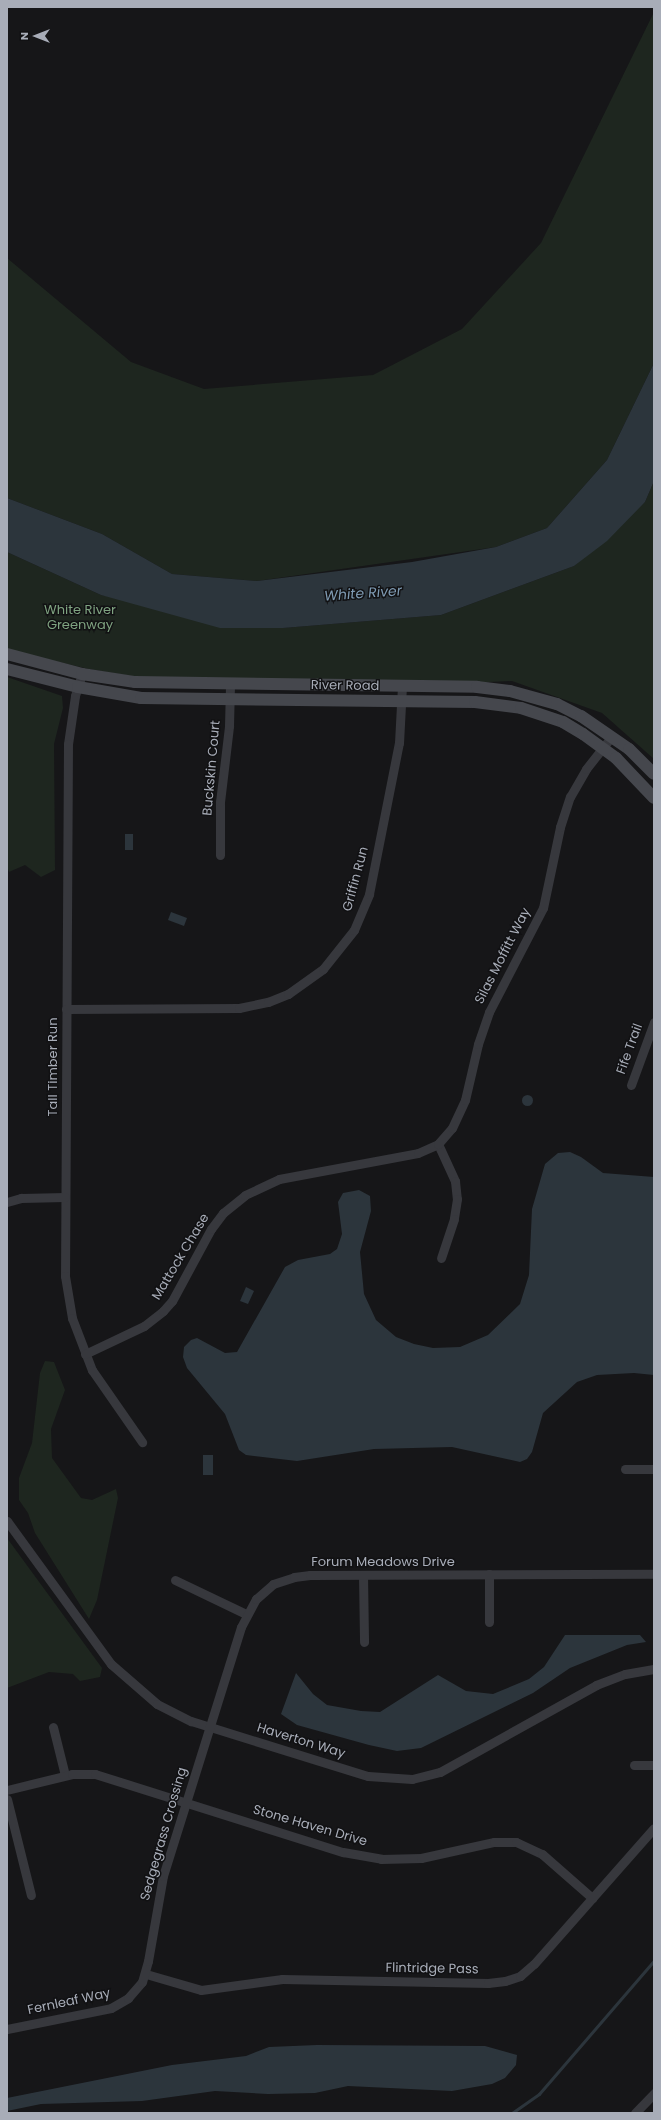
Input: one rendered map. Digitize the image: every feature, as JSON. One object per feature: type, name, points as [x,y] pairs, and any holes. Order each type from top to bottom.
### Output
[{"type":"main road","name":"River Road","points":[[7,654],[82,674],[135,682],[477,687],[510,691],[557,704],[581,716],[612,736],[654,774]]},
{"type":"main road","name":"River Road","points":[[7,668],[78,687],[141,698],[475,702],[521,708],[563,722],[602,748],[616,758],[654,798]]},
{"type":"street","name":"Tall Timber Run","points":[[82,674],[78,687],[68,744],[65,1197],[68,1295],[72,1318],[85,1354],[99,1382],[142,1442]]},
{"type":"street","name":"Buckskin Court","points":[[220,855],[220,802],[230,699],[230,684]]},
{"type":"street","name":"Griffin Run","points":[[66,1009],[239,1008],[268,1002],[288,994],[324,969],[354,930],[368,894],[399,743],[402,686]]},
{"type":"street","name":"Silas Moffitt Way","points":[[438,1144],[458,1117],[484,1023],[543,908],[560,827],[570,797],[579,780],[612,736]]},
{"type":"street","name":"Fife Trail","points":[[631,1085],[654,1022]]},
{"type":"street","points":[[438,1144],[456,1181],[457,1194],[454,1219],[441,1258]]},
{"type":"street","name":"Mattock Chase","points":[[85,1354],[144,1326],[163,1311],[172,1301],[211,1229],[223,1212],[245,1195],[279,1179],[404,1158],[438,1144]]},
{"type":"street","points":[[7,1202],[20,1198],[65,1197]]},
{"type":"street","points":[[625,1469],[654,1469]]},
{"type":"street","name":"Haverton Way","points":[[7,1522],[119,1672],[170,1711],[210,1726],[368,1776],[412,1779],[432,1775],[460,1763],[596,1685],[625,1674],[654,1668]]},
{"type":"street","points":[[490,1574],[490,1622]]},
{"type":"street","name":"Forum Meadows Drive","points":[[210,1726],[246,1614],[264,1591],[283,1580],[310,1575],[654,1574]]},
{"type":"street","points":[[363,1575],[364,1642]]},
{"type":"street","points":[[175,1580],[246,1614]]},
{"type":"street","name":"Sedgegrass Crossing","points":[[146,1974],[160,1889],[210,1726]]},
{"type":"street","points":[[53,1727],[65,1776]]},
{"type":"street","points":[[634,1765],[654,1765]]},
{"type":"street","name":"Stone Haven Drive","points":[[7,1790],[65,1776],[95,1774],[343,1852],[373,1858],[421,1858],[494,1842],[516,1842],[542,1854],[592,1898]]},
{"type":"street","points":[[7,1800],[31,1895]]},
{"type":"street","name":"Flintridge Pass","points":[[146,1974],[201,1990],[296,1979],[500,1982],[520,1976],[530,1968],[654,1828]]},
{"type":"street","name":"Fernleaf Way","points":[[7,2029],[111,2008],[128,1998],[146,1974]]},
{"type":"street","points":[[635,2113],[654,2092]]},
{"type":"green space","points":[[654,12],[654,363],[607,460],[547,528],[496,547],[257,581],[172,574],[102,534],[7,498],[7,258],[131,362],[204,389],[373,375],[462,329],[541,243]]},
{"type":"green space","name":"White River Greenway","points":[[654,481],[654,759],[602,713],[512,681],[402,686],[173,683],[89,669],[7,650],[7,552],[101,595],[283,628],[441,615],[574,566],[645,502]]},
{"type":"green space","points":[[7,677],[62,696],[63,708],[54,744],[55,870],[41,877],[25,865],[9,872],[7,866]]},
{"type":"green space","points":[[45,1361],[54,1362],[65,1390],[51,1429],[52,1458],[81,1498],[92,1500],[116,1489],[118,1498],[97,1600],[89,1619],[35,1533],[28,1513],[19,1500],[19,1478],[32,1443],[40,1373]]},
{"type":"green space","points":[[7,1538],[102,1668],[100,1677],[80,1681],[73,1674],[49,1672],[7,1688]]},
{"type":"water","name":"White River","points":[[654,363],[654,481],[645,502],[607,541],[574,566],[441,615],[283,628],[220,628],[101,595],[7,552],[7,498],[102,534],[172,574],[257,581],[412,562],[496,547],[547,528],[607,460]]},
{"type":"water","points":[[125,834],[133,834],[133,850],[125,850]]},
{"type":"water","points":[[171,912],[187,918],[184,926],[168,920]]},
{"type":"water","points":[[527,1094],[531,1096],[533,1100],[531,1104],[527,1106],[523,1104],[521,1100],[523,1096]]},
{"type":"water","points":[[570,1152],[581,1157],[603,1173],[654,1177],[654,1375],[634,1373],[597,1375],[577,1382],[543,1413],[532,1452],[527,1459],[520,1462],[452,1447],[374,1449],[297,1461],[246,1455],[239,1450],[225,1414],[187,1368],[183,1357],[184,1347],[191,1340],[197,1338],[225,1353],[237,1352],[285,1267],[298,1260],[330,1254],[337,1249],[342,1234],[338,1202],[343,1193],[359,1190],[370,1196],[371,1211],[360,1252],[364,1294],[376,1320],[396,1337],[414,1344],[433,1348],[460,1347],[488,1335],[520,1304],[529,1275],[532,1209],[545,1164],[558,1153]]},
{"type":"water","points":[[246,1287],[254,1291],[248,1304],[240,1301]]},
{"type":"water","points":[[203,1455],[213,1455],[213,1475],[203,1475]]},
{"type":"water","points":[[565,1635],[640,1635],[646,1642],[627,1645],[570,1668],[533,1693],[421,1748],[397,1751],[369,1745],[297,1725],[281,1714],[296,1673],[313,1694],[327,1705],[361,1711],[380,1712],[438,1675],[466,1691],[493,1694],[529,1679],[544,1667]]},
{"type":"water","points":[[317,2045],[485,2046],[517,2055],[516,2065],[505,2078],[492,2084],[452,2091],[348,2086],[315,2093],[268,2094],[215,2091],[142,2101],[41,2104],[7,2111],[7,2098],[172,2065],[246,2056],[269,2047]]},
{"type":"waterway","points":[[512,2113],[539,2094],[654,1961]]}]
